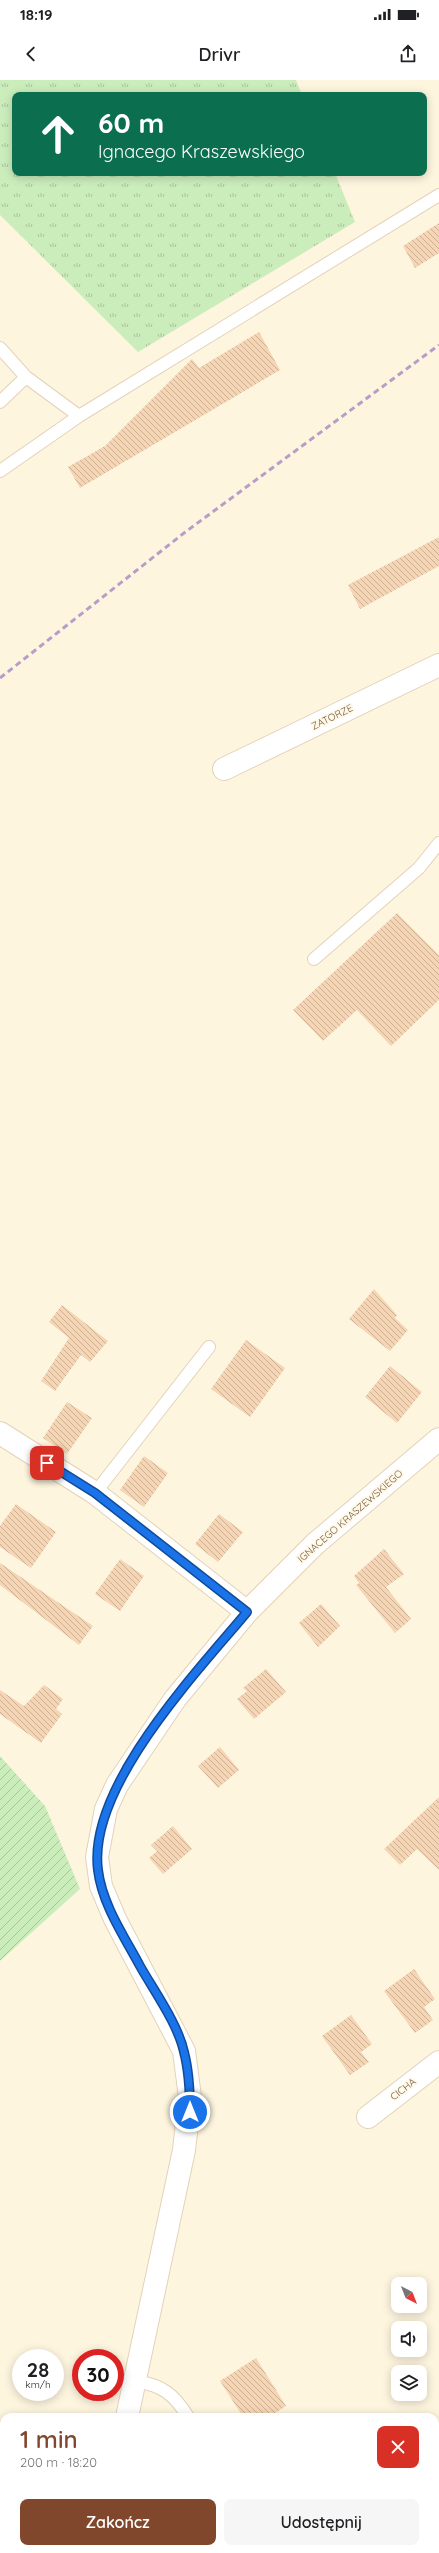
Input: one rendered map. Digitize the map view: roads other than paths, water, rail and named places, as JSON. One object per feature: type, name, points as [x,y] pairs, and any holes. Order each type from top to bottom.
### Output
[{"type":"street","name":"ZATORZE","points":[[224,769],[439,665]]},
{"type":"street","points":[[0,1433],[95,1493],[247,1612]]},
{"type":"street","name":"IGNACEGO KRASZEWSKIEGO","points":[[128,2413],[184,2150],[190,2112],[190,2086],[181,2042],[115,1919],[107,1900],[100,1878],[97,1857],[104,1817],[117,1785],[175,1699],[247,1612],[316,1544],[439,1439]]},
{"type":"street","name":"CICHA","points":[[368,2117],[439,2062]]},
{"type":"lane","points":[[0,471],[79,416],[439,195]]},
{"type":"lane","points":[[0,348],[26,377],[79,416]]},
{"type":"lane","points":[[0,402],[26,377]]},
{"type":"lane","points":[[314,959],[419,868],[439,843]]},
{"type":"lane","points":[[95,1493],[209,1347]]},
{"type":"lane","points":[[135,2381],[161,2387],[177,2402],[185,2413]]},
{"type":"railway","points":[[0,678],[184,533],[439,345]]}]
